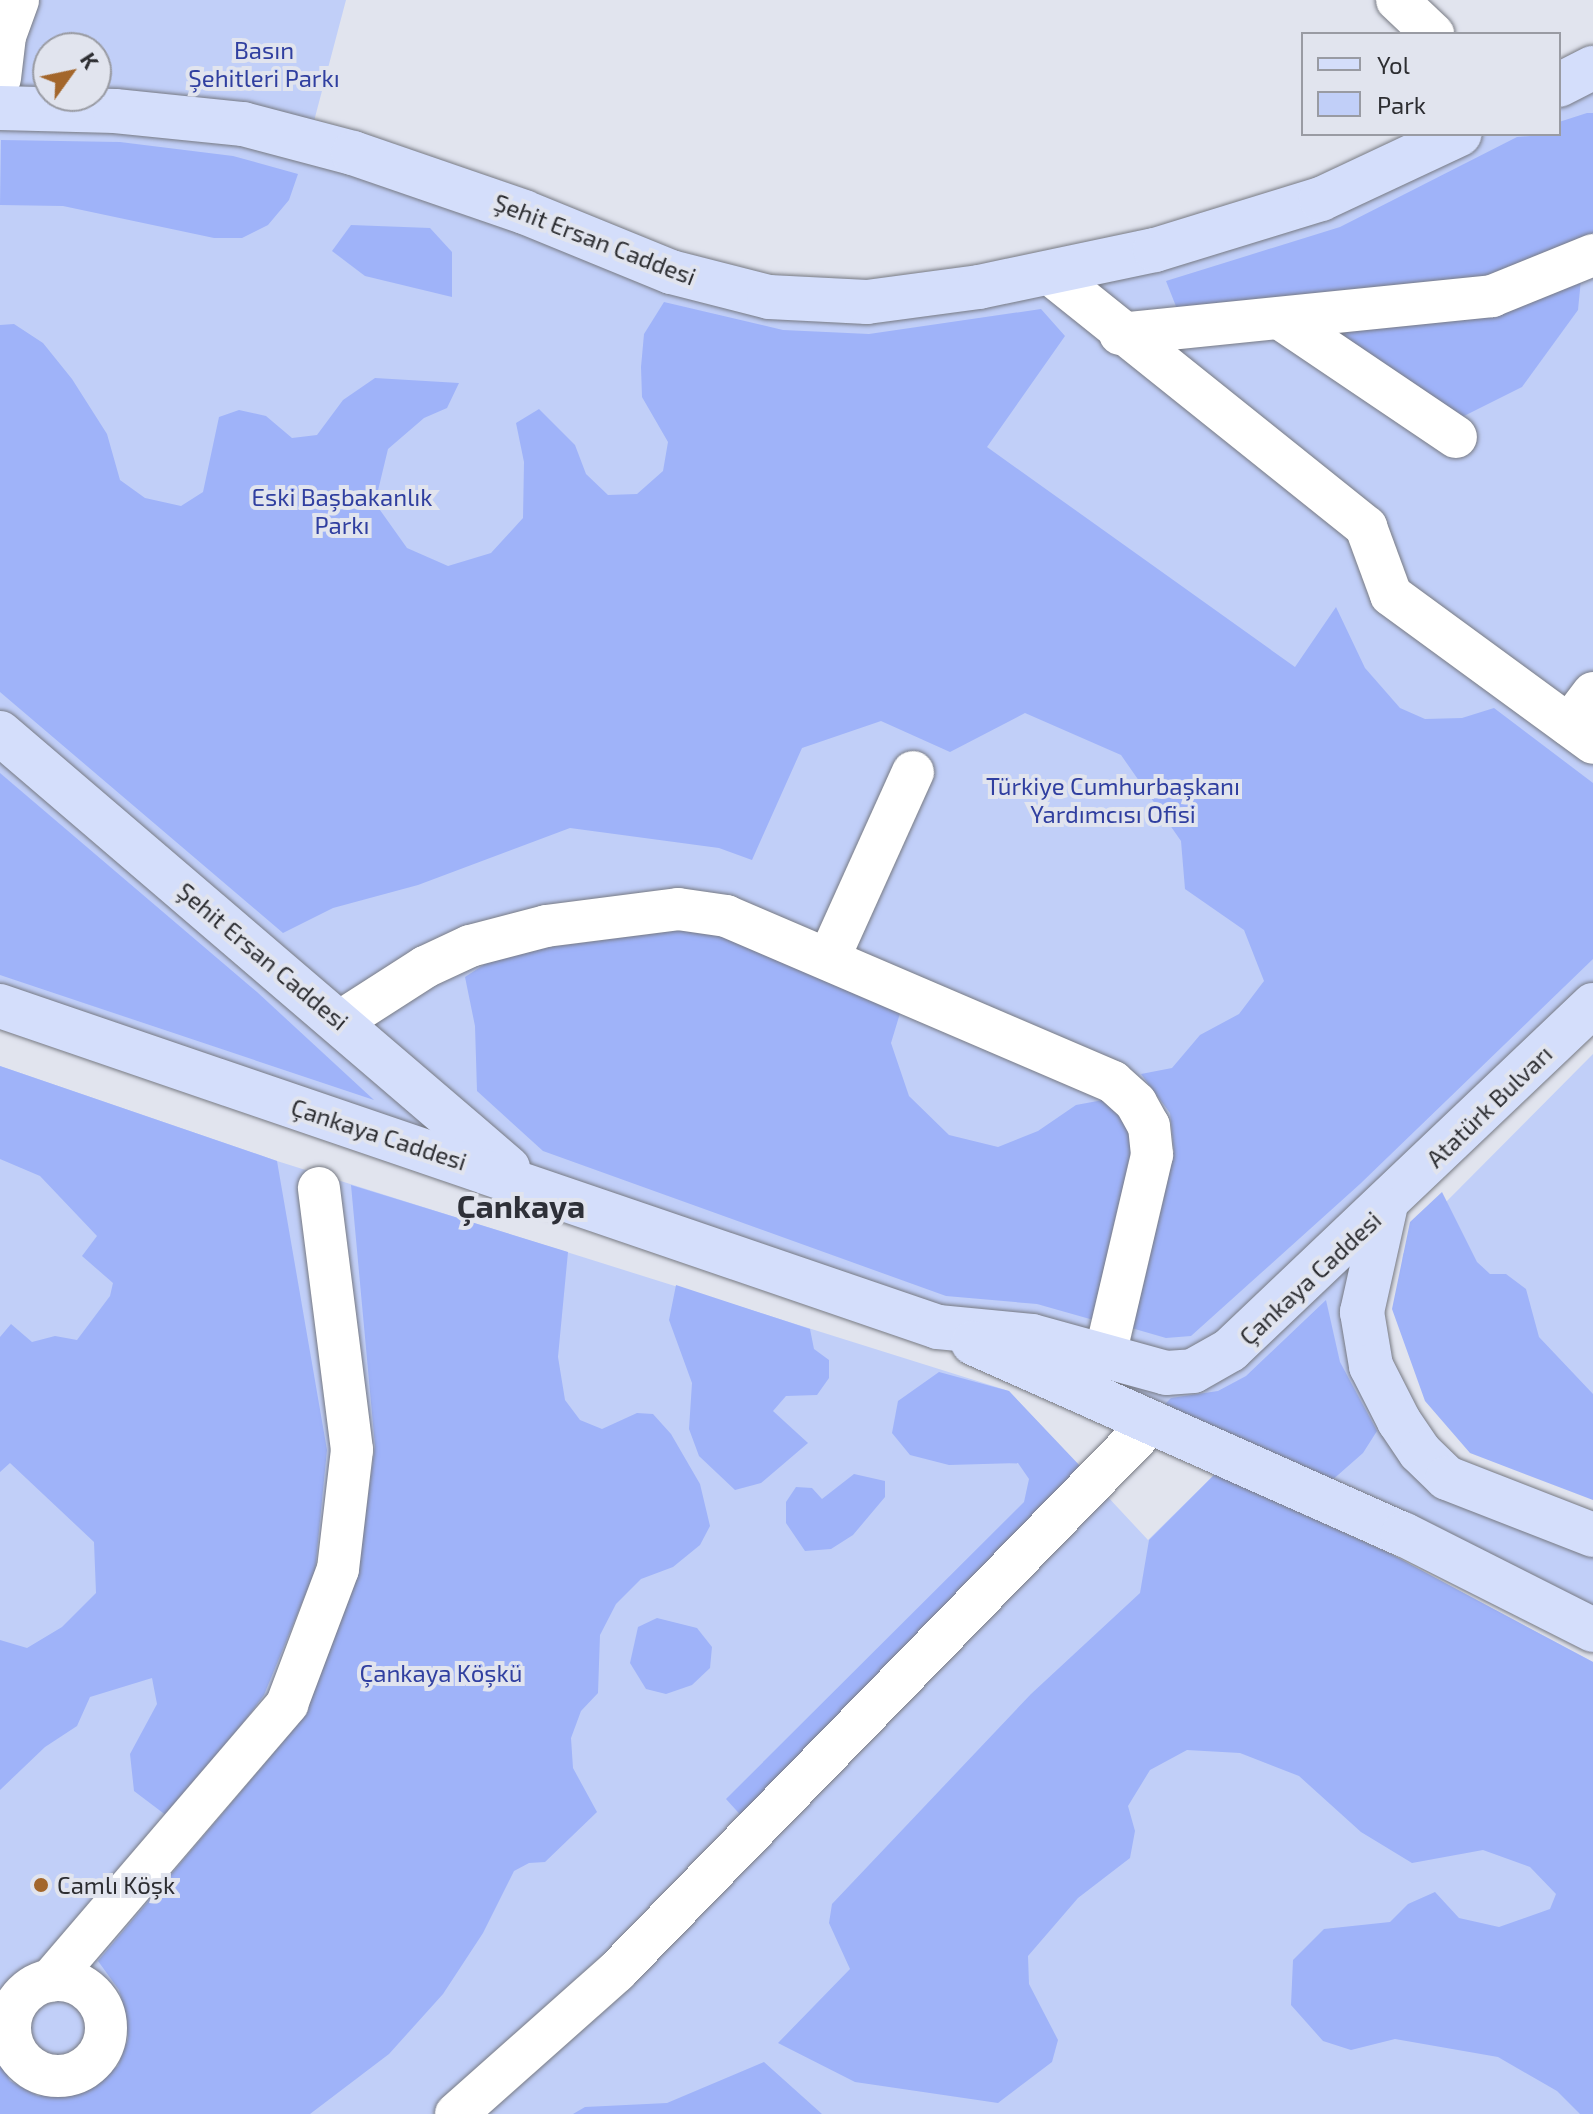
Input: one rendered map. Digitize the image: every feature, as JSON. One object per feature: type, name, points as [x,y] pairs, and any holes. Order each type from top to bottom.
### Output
[{"type":"main road","points":[[1561,84],[1593,68]]},
{"type":"main road","name":"Şehit Ersan Caddesi","points":[[0,108],[115,111],[243,124],[353,153],[511,207],[671,272],[769,297],[867,302],[1048,272],[1155,250],[1321,199],[1456,136]]},
{"type":"main road","name":"Şehit Ersan Caddesi","points":[[0,733],[341,1021],[523,1182]]},
{"type":"main road","name":"Atatürk Bulvarı","points":[[1385,1207],[1593,1005]]},
{"type":"main road","name":"Çankaya Caddesi","points":[[0,1006],[523,1182],[938,1327],[1403,1534],[1593,1630]]},
{"type":"main road","name":"Çankaya Caddesi","points":[[938,1327],[1032,1336],[1104,1359],[1166,1373],[1209,1365],[1385,1207]]},
{"type":"main road","name":"Çankaya Caddesi","points":[[1385,1207],[1367,1272],[1362,1312],[1371,1366],[1399,1421],[1420,1452],[1447,1478],[1593,1535]]},
{"type":"street","points":[[1397,0],[1431,32]]},
{"type":"street","points":[[0,78],[8,24]]},
{"type":"street","points":[[1120,334],[1492,296],[1593,255]]},
{"type":"street","points":[[1048,272],[1120,334],[1366,527],[1391,595],[1585,720]]},
{"type":"street","points":[[1281,319],[1456,437]]},
{"type":"street","points":[[829,958],[913,772]]},
{"type":"street","points":[[341,1021],[425,967],[470,946],[605,916],[678,909],[726,916],[1113,1082],[1136,1103],[1149,1126],[1152,1155],[1104,1359]]},
{"type":"street","points":[[50,1981],[83,1988],[100,2006],[106,2030],[90,2063],[69,2075],[33,2069],[15,2052],[5,2028],[25,1994],[50,1981],[287,1704],[338,1569],[352,1450],[319,1188]]},
{"type":"street","points":[[456,2114],[616,1972],[1152,1422]]},
{"type":"green space","name":"Türkiye Cumhurbaşkanı Yardımcısı Ofisi","points":[[18,0],[346,0],[309,140],[671,272],[979,287],[1454,136],[1561,136],[1561,84],[1593,68],[1593,1005],[1385,1207],[1362,1312],[1420,1452],[1593,1535],[1593,1630],[938,1327],[0,1006],[0,78]]},
{"type":"green space","points":[[1593,113],[1593,246],[1492,285],[1179,314],[1166,281],[1340,227],[1517,137],[1561,136],[1561,121]]},
{"type":"green space","points":[[1,140],[120,142],[233,156],[298,174],[289,200],[268,225],[242,238],[214,238],[63,206],[0,205]]},
{"type":"green space","points":[[351,225],[430,228],[452,252],[452,297],[365,276],[332,251]]},
{"type":"green space","points":[[1582,269],[1578,310],[1522,387],[1458,419],[1320,326]]},
{"type":"green space","name":"Eski Başbakanlık Parkı","points":[[664,302],[783,330],[869,334],[1041,309],[1065,336],[987,447],[1295,667],[1336,607],[1365,668],[1400,708],[1425,719],[1462,718],[1494,708],[1593,783],[1593,959],[1360,1184],[1191,1336],[1166,1338],[1128,1327],[1174,1150],[1170,1113],[1141,1074],[1172,1068],[1200,1035],[1239,1014],[1264,981],[1244,930],[1185,889],[1181,841],[1121,755],[1025,713],[950,752],[881,721],[802,748],[752,860],[719,848],[570,828],[418,885],[333,908],[283,933],[0,692],[0,325],[14,324],[43,343],[72,379],[107,434],[120,480],[145,498],[181,506],[203,492],[219,417],[239,410],[266,416],[292,438],[317,435],[343,400],[375,378],[459,383],[447,408],[424,418],[388,449],[375,503],[407,548],[448,566],[491,553],[523,518],[524,462],[516,423],[539,409],[575,445],[586,474],[608,495],[637,494],[663,471],[668,442],[642,397],[641,367],[644,334]]},
{"type":"green space","points":[[0,773],[257,992],[374,1100],[0,975]]},
{"type":"green space","points":[[680,930],[721,933],[901,1010],[891,1043],[909,1096],[949,1135],[998,1147],[1038,1131],[1076,1105],[1103,1100],[1121,1114],[1132,1131],[1135,1159],[1097,1321],[1037,1304],[946,1296],[543,1151],[477,1091],[475,1026],[465,977],[488,962],[550,947]]},
{"type":"green space","points":[[1593,1054],[1593,1493],[1399,1292],[1403,1254],[1432,1216]]},
{"type":"green space","name":"Çankaya Köşkü","points":[[0,1066],[277,1161],[1009,1391],[1148,1540],[1215,1474],[1389,1553],[1593,1662],[1593,2114],[0,2114]]},
{"type":"green space","points":[[0,1066],[277,1161],[327,1450],[315,1571],[264,1695],[171,1819],[134,1791],[130,1754],[157,1704],[152,1678],[90,1697],[77,1726],[45,1747],[0,1790],[0,1640],[27,1648],[62,1627],[96,1593],[94,1542],[10,1463],[0,1472],[0,1337],[11,1324],[32,1342],[55,1336],[77,1340],[110,1296],[113,1283],[82,1256],[97,1236],[40,1176],[0,1159]]},
{"type":"green space","points":[[351,1185],[568,1252],[558,1357],[565,1400],[580,1420],[602,1429],[637,1413],[653,1414],[671,1434],[700,1484],[710,1526],[700,1545],[673,1567],[641,1579],[616,1604],[600,1635],[598,1693],[581,1711],[571,1738],[573,1768],[597,1812],[545,1862],[529,1863],[514,1871],[483,1933],[443,1994],[389,2054],[310,2114],[0,2114],[0,2061],[10,2081],[38,2096],[91,2087],[118,2066],[128,2039],[126,2015],[119,1990],[98,1961],[298,1724],[357,1577],[375,1446]]},
{"type":"green space","points":[[1442,1192],[1477,1262],[1490,1274],[1506,1274],[1526,1289],[1539,1337],[1593,1394],[1593,1500],[1470,1453],[1425,1401],[1392,1309],[1410,1222]]},
{"type":"green space","points":[[676,1285],[810,1329],[814,1349],[829,1360],[829,1378],[817,1395],[786,1396],[773,1411],[808,1443],[761,1483],[735,1490],[699,1456],[689,1429],[692,1383],[669,1320]]},
{"type":"green space","points":[[1326,1300],[1340,1362],[1377,1431],[1363,1453],[1330,1482],[1165,1404],[1171,1398],[1218,1391],[1246,1376]]},
{"type":"green space","points":[[939,1372],[1009,1391],[1082,1468],[746,1821],[726,1799],[1024,1502],[1029,1479],[1018,1463],[949,1465],[910,1455],[892,1433],[898,1401]]},
{"type":"green space","points":[[854,1474],[885,1481],[885,1497],[853,1535],[831,1549],[805,1551],[786,1523],[786,1502],[796,1487],[812,1488],[822,1499]]},
{"type":"green space","points":[[1215,1474],[1389,1553],[1593,1662],[1593,2114],[1580,2114],[1557,2091],[1498,2057],[1395,2039],[1351,2050],[1323,2041],[1291,2005],[1293,1960],[1324,1929],[1390,1922],[1408,1904],[1435,1892],[1459,1918],[1499,1927],[1550,1909],[1556,1894],[1530,1867],[1483,1850],[1412,1863],[1361,1832],[1299,1776],[1240,1753],[1187,1750],[1150,1770],[1128,1806],[1135,1831],[1130,1858],[1078,1898],[1028,1956],[1029,1984],[1058,2040],[1052,2062],[998,2103],[855,2082],[778,2043],[850,1969],[829,1923],[832,1904],[1031,1694],[1140,1593],[1149,1540]]},
{"type":"green space","points":[[657,1618],[697,1628],[712,1647],[710,1668],[692,1685],[666,1694],[646,1689],[630,1663],[638,1627]]},
{"type":"green space","points":[[764,2062],[822,2114],[573,2114],[585,2107],[667,2103]]},
{"type":"place","name":"Camlı Köşk","points":[[41,1885]]},
{"type":"district","name":"Çankaya","points":[[521,1205]]},
{"type":"park label","name":"Basın Şehitleri Parkı","points":[[264,64]]}]
